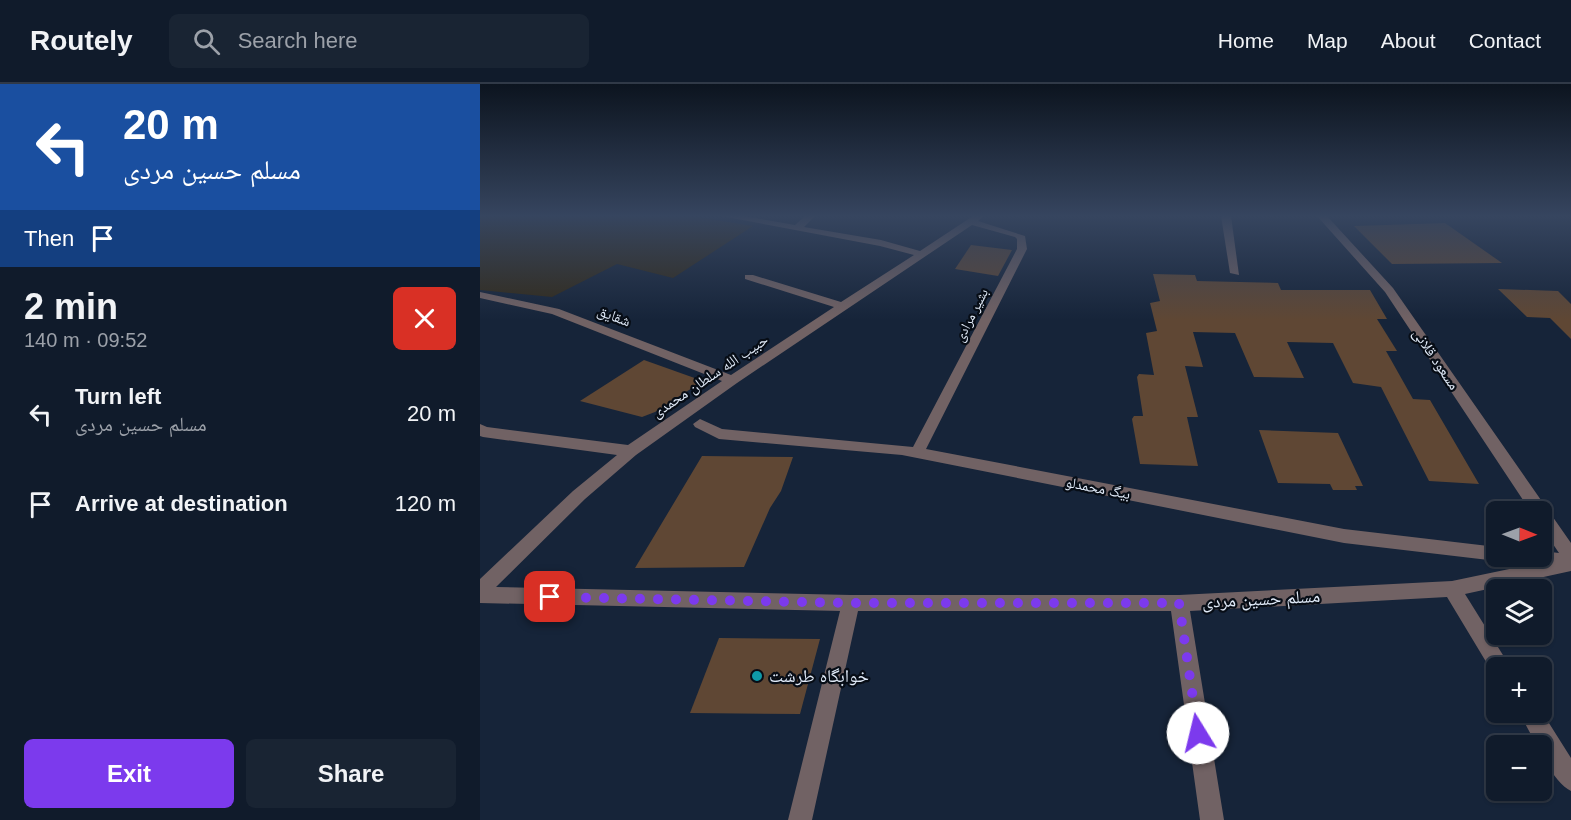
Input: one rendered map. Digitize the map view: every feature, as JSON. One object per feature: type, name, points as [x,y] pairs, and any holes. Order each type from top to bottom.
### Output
[{"type":"street","points":[[907,250],[924,255]]},
{"type":"street","name":"حبیب الله سلطان محمدی","points":[[480,593],[579,495],[631,451],[732,380],[931,250]]},
{"type":"street","name":"بشیر مرادی","points":[[917,453],[1021,250]]},
{"type":"street","points":[[1231,250],[1235,273]]},
{"type":"street","name":"مسعود قلانی","points":[[1353,250],[1389,290],[1533,501]]},
{"type":"street","points":[[749,277],[844,307]]},
{"type":"street","name":"شقایق","points":[[480,295],[555,311],[732,380]]},
{"type":"street","name":"بیگ محمدلو","points":[[699,424],[719,434],[917,453],[1344,536],[1486,553]]},
{"type":"street","points":[[481,431],[631,451]]},
{"type":"street","name":"مسعود قلانی","points":[[1552,529],[1571,557]]},
{"type":"street","points":[[1552,560],[1571,562]]},
{"type":"street","name":"مسلم حسین مردی","points":[[480,593],[851,603],[1179,603],[1452,589],[1571,562]]},
{"type":"street","points":[[1452,589],[1494,657]]},
{"type":"street","points":[[800,820],[851,603]]},
{"type":"street","points":[[1179,603],[1212,820]]},
{"type":"street","points":[[1536,723],[1571,779]]},
{"type":"shaded area","points":[[480,250],[716,250],[673,278],[617,264],[552,297],[480,290]]},
{"type":"building","points":[[967,250],[1012,250],[998,276],[955,269]]},
{"type":"building","points":[[1378,250],[1484,250],[1502,263],[1392,264]]},
{"type":"building","points":[[1153,274],[1195,275],[1197,281],[1278,283],[1281,290],[1370,290],[1387,319],[1377,319],[1397,351],[1386,351],[1413,399],[1430,400],[1479,484],[1429,481],[1381,387],[1353,383],[1333,343],[1287,342],[1304,378],[1254,377],[1235,333],[1193,332],[1203,367],[1185,366],[1198,417],[1187,417],[1198,466],[1140,464],[1132,419],[1134,416],[1143,416],[1137,377],[1139,374],[1154,375],[1146,333],[1157,331],[1150,303],[1160,301]]},
{"type":"building","points":[[1498,289],[1558,291],[1571,304],[1571,339],[1550,318],[1527,317]]},
{"type":"building","points":[[644,360],[703,381],[655,412],[642,417],[580,401]]},
{"type":"building","points":[[1259,430],[1338,433],[1363,486],[1355,486],[1357,490],[1333,490],[1330,484],[1278,483]]},
{"type":"building","points":[[702,456],[793,457],[781,491],[770,508],[744,567],[635,568]]},
{"type":"building","name":"خوابگاه طرشت","points":[[719,638],[820,639],[800,714],[690,713]]},
{"type":"place","name":"خوابگاه طرشت","points":[[757,676]]},
{"type":"route","points":[[550,597],[851,603],[1179,603],[1198,733]]}]
